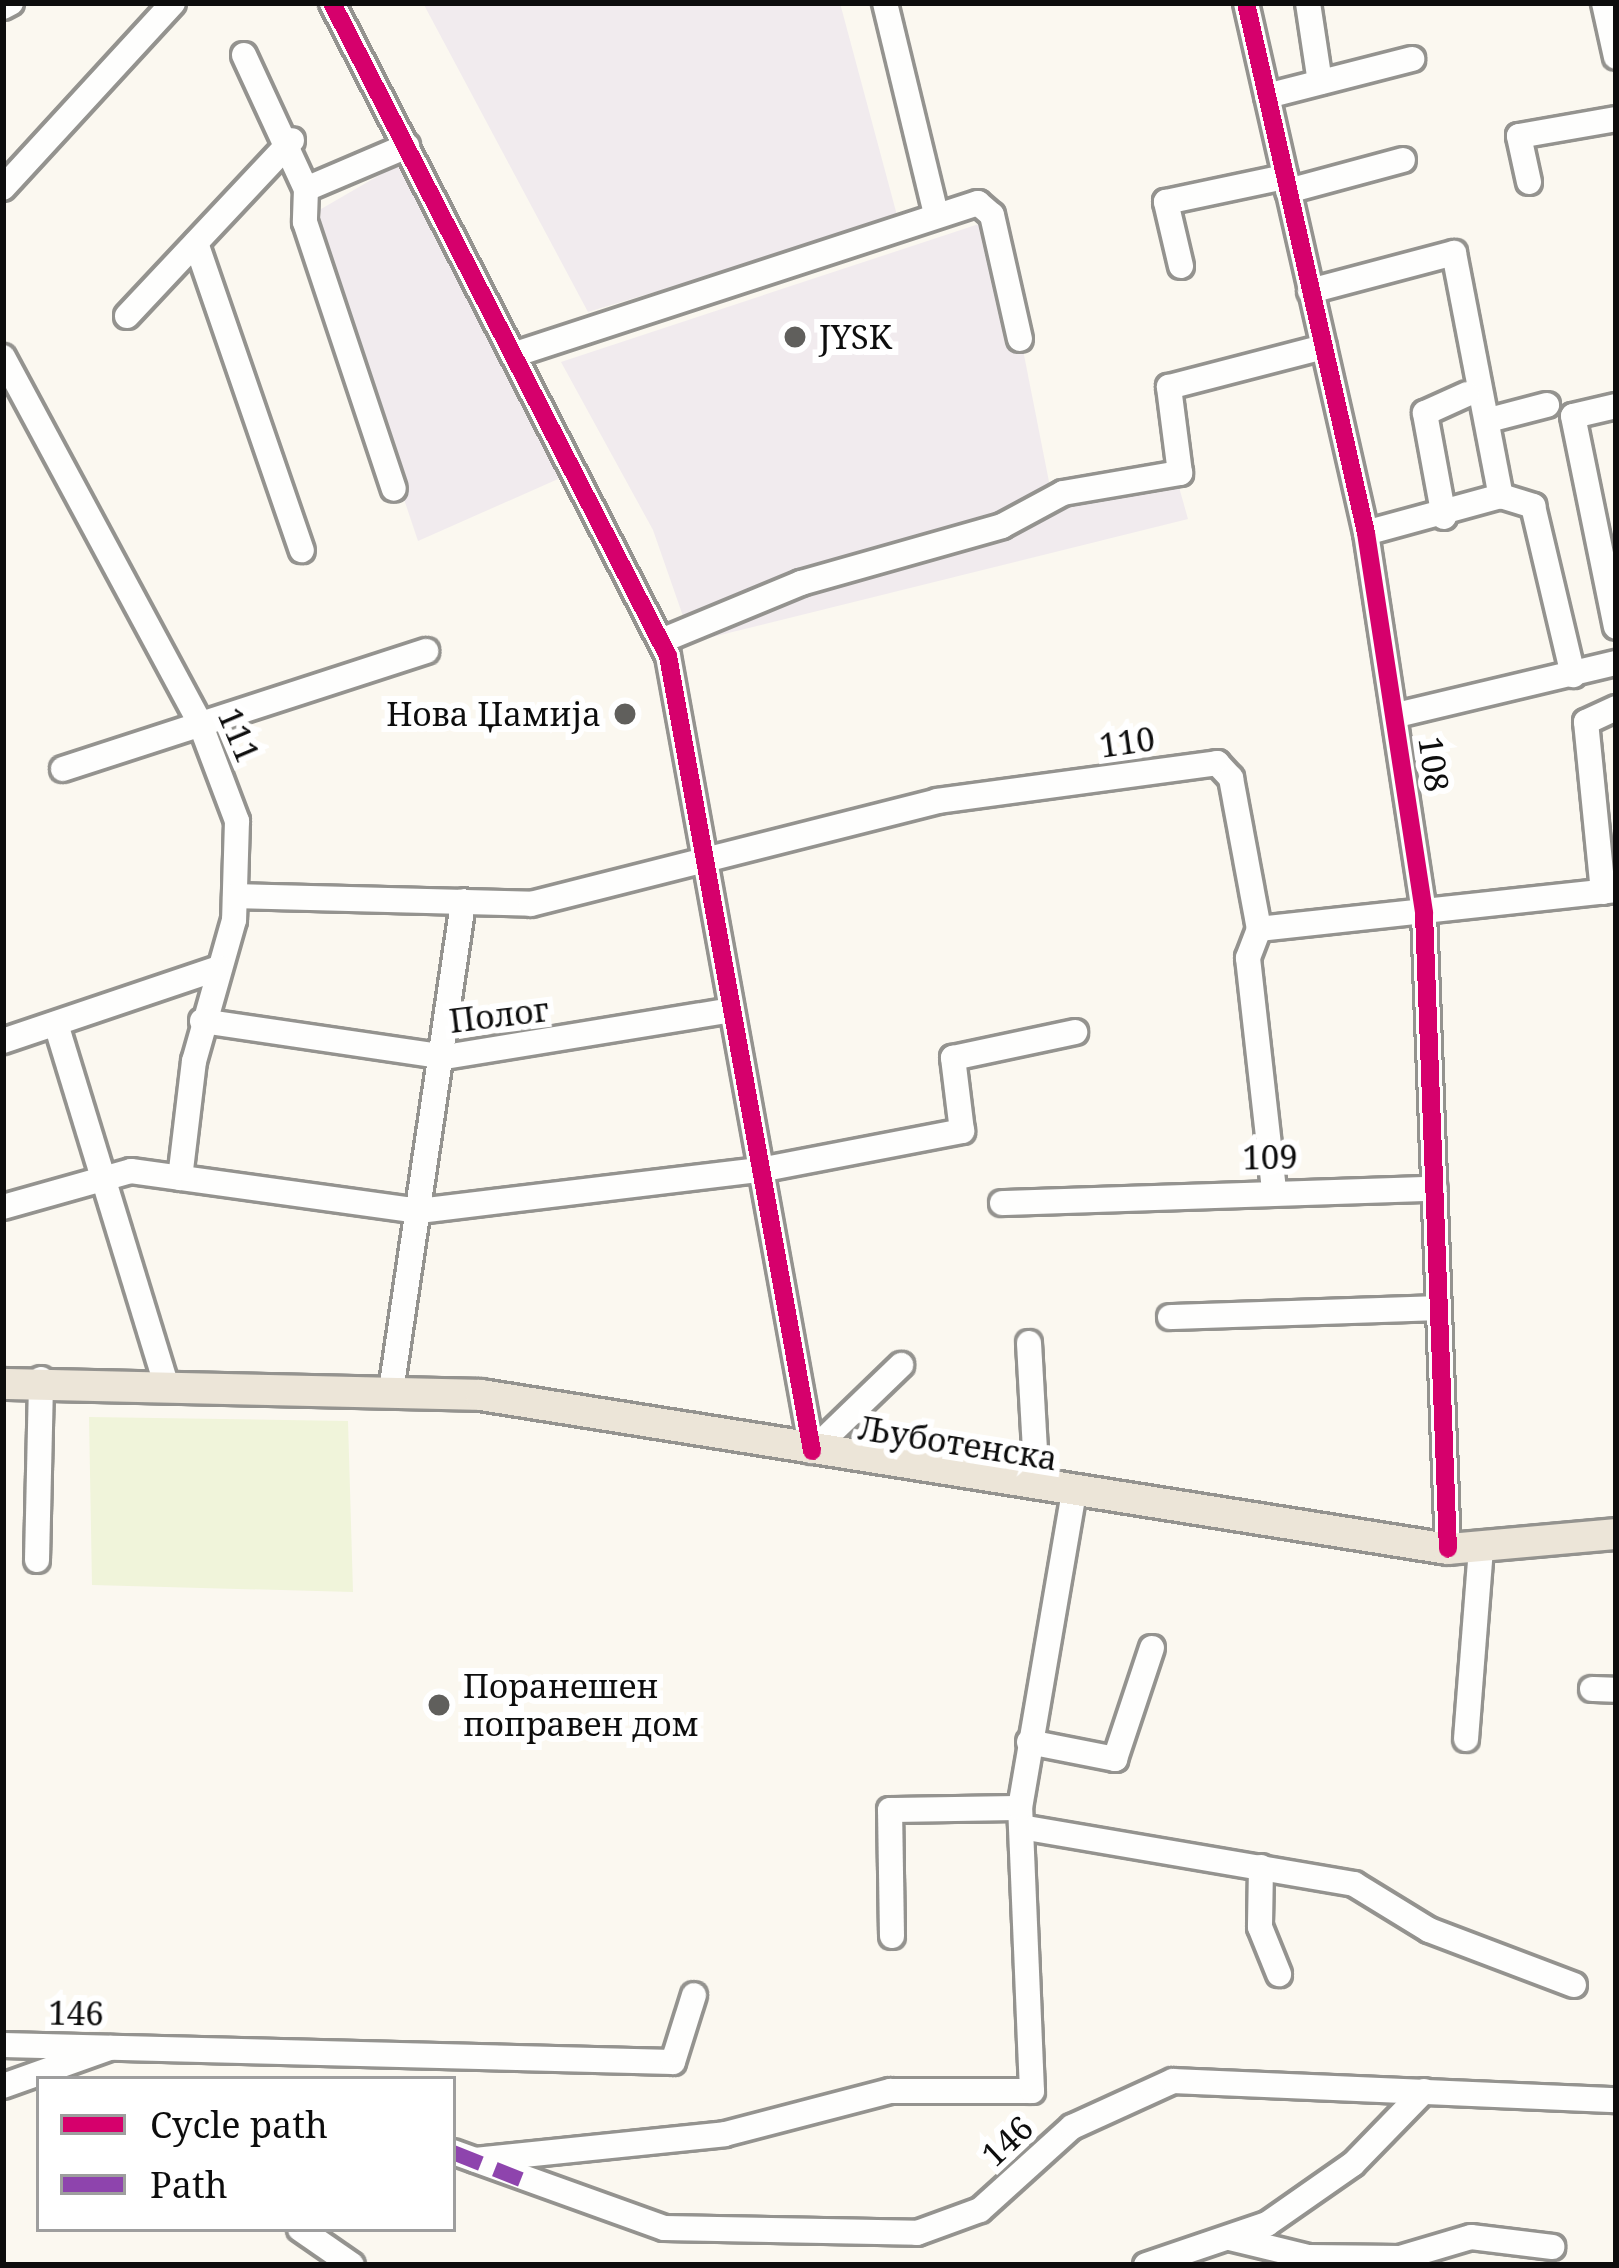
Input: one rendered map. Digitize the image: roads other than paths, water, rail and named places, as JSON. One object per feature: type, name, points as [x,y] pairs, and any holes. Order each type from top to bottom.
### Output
[{"type":"main road","name":"Љуботенска","points":[[3,1384],[41,1379],[165,1381],[391,1391],[812,1450],[1448,1549],[1616,1534]]},
{"type":"street","points":[[3,188],[173,3]]},
{"type":"street","points":[[332,3],[662,641],[710,857],[731,1010],[812,1450]]},
{"type":"street","points":[[885,3],[936,214]]},
{"type":"street","name":"108","points":[[1246,3],[1366,533],[1424,914],[1448,1549]]},
{"type":"street","points":[[1307,3],[1320,82]]},
{"type":"street","points":[[1604,3],[1616,57]]},
{"type":"street","points":[[244,56],[292,140],[306,189],[305,222],[394,489]]},
{"type":"street","points":[[1267,96],[1412,59]]},
{"type":"street","points":[[1529,182],[1519,136],[1616,119]]},
{"type":"street","points":[[127,316],[292,140]]},
{"type":"street","points":[[306,189],[407,146]]},
{"type":"street","points":[[1181,266],[1166,202],[1403,160]]},
{"type":"street","points":[[516,354],[936,214],[987,205],[1020,339]]},
{"type":"street","points":[[196,243],[302,550]]},
{"type":"street","points":[[1310,291],[1454,253],[1501,496]]},
{"type":"street","points":[[662,641],[1039,508],[1180,473],[1169,387],[1324,347]]},
{"type":"street","name":"111","points":[[3,357],[200,723],[237,821],[235,896],[202,1021],[180,1178]]},
{"type":"street","points":[[1444,517],[1425,413],[1467,394]]},
{"type":"street","points":[[1489,420],[1547,405]]},
{"type":"street","points":[[1616,406],[1573,416],[1616,627]]},
{"type":"street","points":[[1366,533],[1444,517],[1501,496],[1533,506],[1574,674]]},
{"type":"street","points":[[63,769],[426,651]]},
{"type":"street","points":[[1397,715],[1616,663]]},
{"type":"street","points":[[1274,1190],[1248,958],[1258,929],[1610,891],[1586,722],[1616,708]]},
{"type":"street","name":"110","points":[[710,857],[938,800],[1216,764],[1231,778],[1258,929]]},
{"type":"street","points":[[235,896],[531,904],[710,857]]},
{"type":"street","points":[[391,1391],[445,1057],[463,901]]},
{"type":"street","points":[[3,1041],[219,968]]},
{"type":"street","name":"Полог","points":[[202,1021],[445,1057],[731,1010]]},
{"type":"street","points":[[56,1024],[99,1180],[165,1381]]},
{"type":"street","points":[[3,1208],[99,1180],[180,1178],[419,1210],[760,1170],[962,1131],[953,1058],[1075,1032]]},
{"type":"street","name":"109","points":[[1001,1203],[1107,1205],[1274,1190],[1435,1189]]},
{"type":"street","points":[[1170,1317],[1436,1308]]},
{"type":"street","points":[[1029,1342],[1036,1484]]},
{"type":"street","points":[[812,1450],[901,1365]]},
{"type":"street","points":[[37,1560],[41,1379]]},
{"type":"street","name":"146","points":[[464,2156],[724,2134],[890,2091],[1032,2091],[1024,1818],[1029,1742],[1074,1491]]},
{"type":"street","points":[[1466,1739],[1481,1549]]},
{"type":"street","points":[[1029,1742],[1115,1759],[1152,1648]]},
{"type":"street","points":[[892,1936],[890,1810],[1024,1818],[1375,1891],[1429,1930],[1574,1985]]},
{"type":"street","points":[[1261,1868],[1260,1927],[1279,1973]]},
{"type":"street","name":"146","points":[[3,2045],[292,2058],[534,2050],[674,2062],[694,1995]]},
{"type":"street","points":[[3,2086],[112,2047]]},
{"type":"street","points":[[292,2058],[318,2076]]},
{"type":"street","name":"146","points":[[464,2156],[664,2228],[917,2234],[980,2210],[1072,2127],[1173,2081],[1616,2100]]},
{"type":"street","points":[[1146,2265],[1230,2238],[1353,2164],[1424,2091]]},
{"type":"street","points":[[303,2232],[352,2265]]},
{"type":"street","points":[[1230,2238],[1272,2260],[1401,2261],[1471,2237],[1552,2247]]},
{"type":"place","name":"JYSK","points":[[795,337]]},
{"type":"place","name":"Нова Џамија","points":[[625,714]]},
{"type":"place","name":"Поранешен поправен дом","points":[[439,1705]]}]
